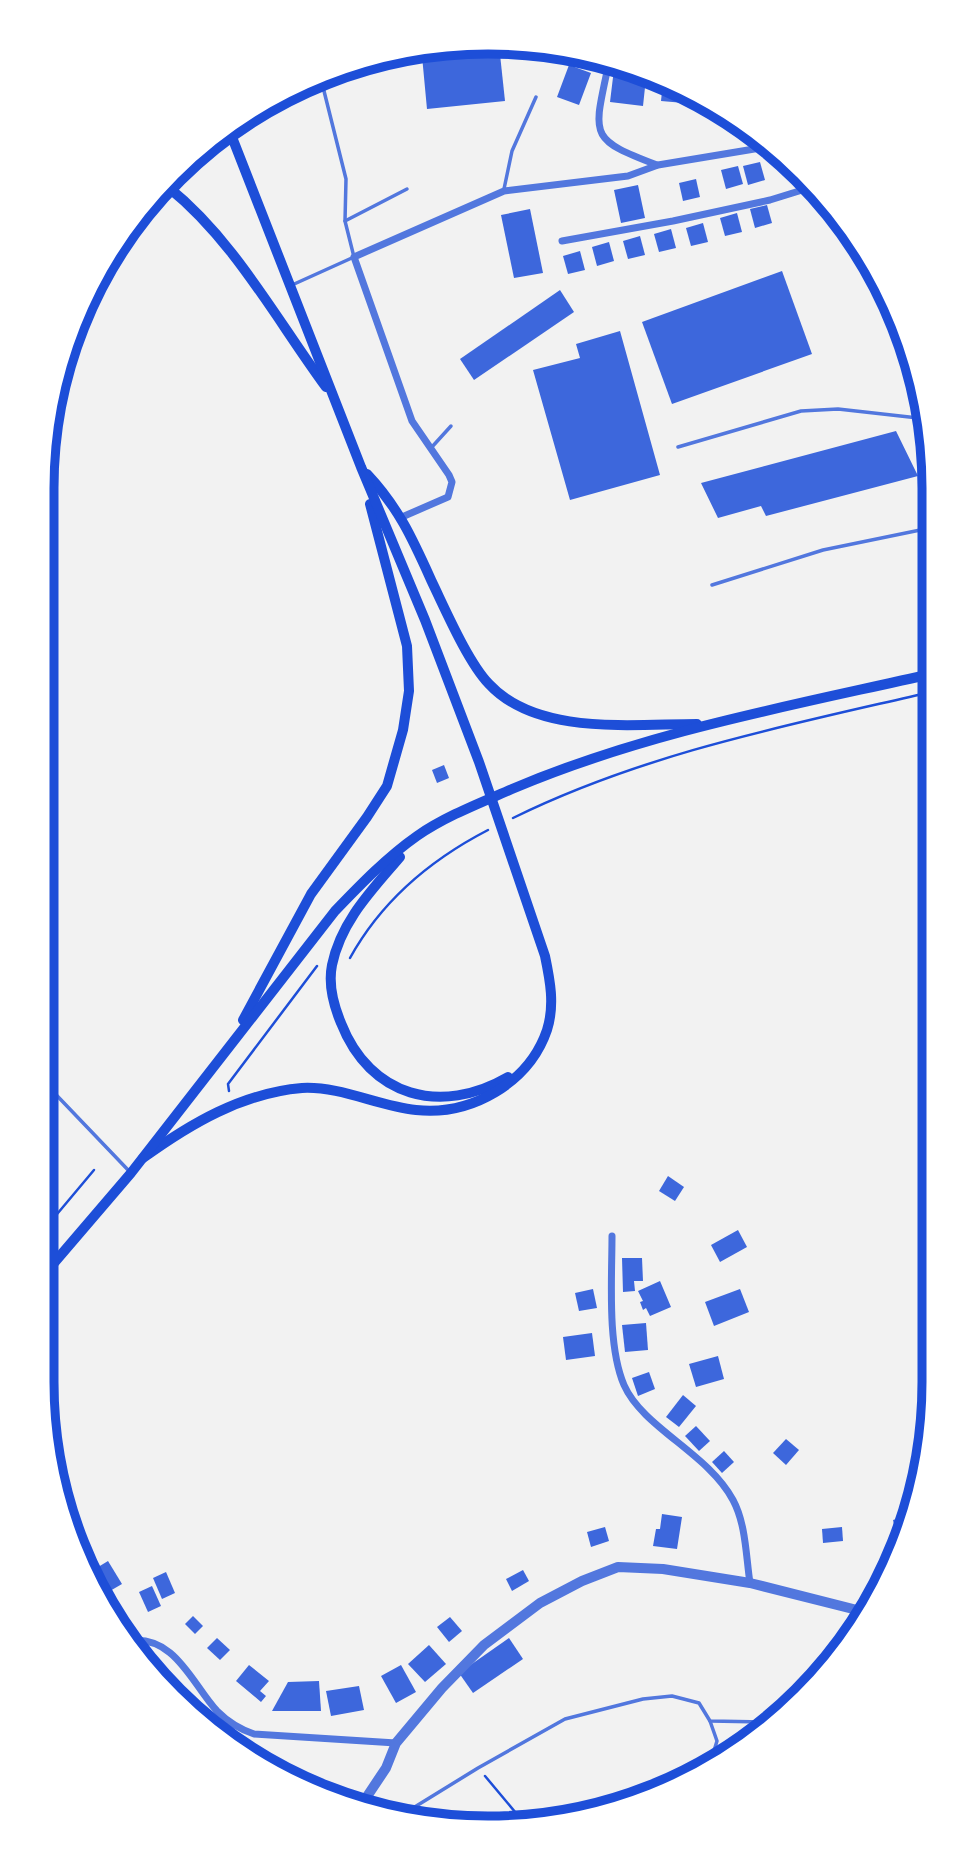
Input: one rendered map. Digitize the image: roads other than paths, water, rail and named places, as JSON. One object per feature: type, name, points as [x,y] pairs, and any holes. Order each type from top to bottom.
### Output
[{"type":"main road","points":[[143,1158],[178,1133],[223,1109],[262,1094],[304,1088],[347,1093],[418,1111],[464,1107],[499,1090],[526,1066],[540,1046],[551,1005],[551,982],[538,934],[480,762],[425,620],[360,467],[232,138]]},
{"type":"main road","points":[[172,191],[230,250],[336,400]]},
{"type":"main road","points":[[360,467],[384,492],[402,517],[469,654],[488,683],[511,704],[535,715],[587,723],[714,724]]},
{"type":"main road","points":[[228,1047],[311,894],[387,786],[403,730],[409,691],[407,646],[360,467]]},
{"type":"main road","points":[[54,1264],[143,1158],[335,911],[367,878],[417,836],[461,811],[537,778],[626,747],[922,676]]},
{"type":"main road","points":[[417,836],[362,903],[344,928],[337,947],[331,988],[345,1034],[360,1059],[377,1075],[409,1093],[428,1098],[477,1091],[526,1066]]},
{"type":"street","points":[[607,71],[598,114],[599,128],[605,141],[620,151],[658,165]]},
{"type":"street","points":[[402,517],[448,497],[451,490],[449,475],[412,421],[354,257],[504,191],[628,176],[658,165],[757,148]]},
{"type":"street","points":[[562,241],[770,201],[803,190]]},
{"type":"street","points":[[612,1236],[612,1306],[617,1360],[624,1385],[637,1407],[712,1470],[733,1500],[741,1520],[750,1583]]},
{"type":"street","points":[[366,1798],[386,1768],[396,1743],[442,1688],[484,1645],[540,1603],[582,1581],[618,1567],[637,1567],[750,1583],[857,1610]]},
{"type":"street","points":[[141,1642],[152,1642],[190,1671],[216,1710],[237,1728],[254,1734],[396,1743]]},
{"type":"lane","points":[[290,285],[354,257],[345,221],[346,179],[323,87]]},
{"type":"lane","points":[[504,191],[512,151],[536,97]]},
{"type":"lane","points":[[345,221],[407,189]]},
{"type":"lane","points":[[678,447],[801,411],[838,409],[916,418]]},
{"type":"lane","points":[[430,450],[451,426]]},
{"type":"lane","points":[[712,585],[822,550],[922,530]]},
{"type":"lane","points":[[54,1093],[131,1173]]},
{"type":"lane","points":[[412,1809],[565,1719],[643,1699],[673,1696],[699,1703],[710,1721],[717,1741],[713,1753]]},
{"type":"lane","points":[[710,1721],[757,1722]]}]
